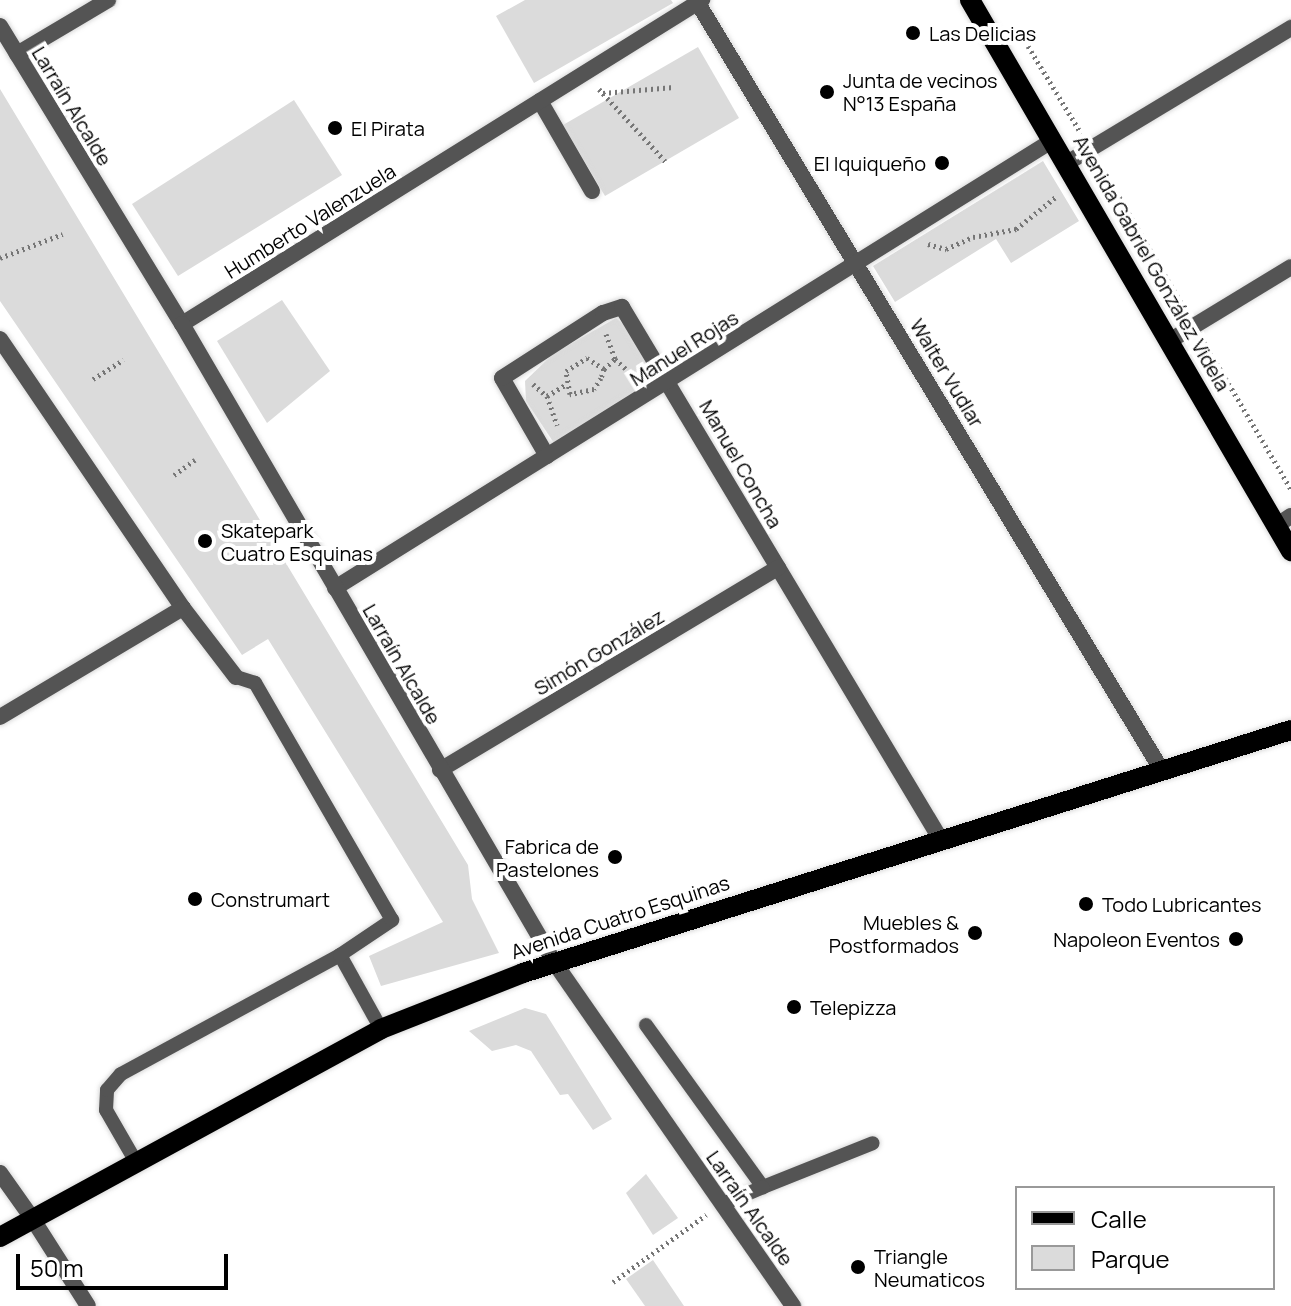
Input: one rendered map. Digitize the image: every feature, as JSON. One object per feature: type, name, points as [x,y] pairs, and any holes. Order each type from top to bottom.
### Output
[{"type":"main road","name":"Avenida Gabriel González Videla","points":[[970,0],[1171,340],[1284,521],[1291,551]]},
{"type":"main road","name":"Avenida Cuatro Esquinas","points":[[0,1237],[381,1029],[554,962],[1291,730]]},
{"type":"street","points":[[17,54],[108,0]]},
{"type":"street","name":"Humberto Valenzuela","points":[[182,324],[699,1]]},
{"type":"street","name":"Walter Vudlar","points":[[699,1],[1161,769]]},
{"type":"street","name":"Larraín Alcalde","points":[[0,26],[182,324],[554,962],[793,1306]]},
{"type":"street","points":[[1067,163],[1291,28]]},
{"type":"street","points":[[540,101],[592,191]]},
{"type":"street","name":"Manuel Rojas","points":[[335,588],[859,264],[1053,140]]},
{"type":"street","points":[[1171,340],[1291,267]]},
{"type":"street","name":"Manuel Concha","points":[[510,370],[603,313],[622,307],[670,381],[941,840]]},
{"type":"street","points":[[0,339],[183,608],[236,677]]},
{"type":"street","points":[[510,370],[502,378],[547,456]]},
{"type":"street","name":"Simón González","points":[[440,770],[778,568]]},
{"type":"street","points":[[0,717],[183,608]]},
{"type":"street","points":[[0,1173],[88,1306]]},
{"type":"lane","points":[[136,1162],[106,1110],[107,1090],[121,1074],[340,955],[392,920],[255,683],[236,677]]},
{"type":"lane","points":[[340,955],[381,1029]]},
{"type":"lane","points":[[646,1025],[763,1187]]},
{"type":"lane","points":[[723,1204],[873,1143]]},
{"type":"path","points":[[1025,41],[1291,489]]},
{"type":"path","points":[[586,72],[665,161]]},
{"type":"path","points":[[602,93],[674,87]]},
{"type":"path","points":[[899,238],[946,249],[973,237],[1016,229],[1049,198],[1081,187]]},
{"type":"path","points":[[0,258],[63,234]]},
{"type":"path","points":[[587,358],[604,369],[594,389],[570,394],[565,385],[566,371],[578,359],[587,358]]},
{"type":"path","points":[[93,379],[124,360]]},
{"type":"path","points":[[510,370],[547,396],[565,385]]},
{"type":"path","points":[[174,475],[195,460]]},
{"type":"path","points":[[613,1282],[723,1204]]},
{"type":"green space","points":[[525,0],[671,0],[673,3],[534,83],[496,16]]},
{"type":"green space","points":[[698,47],[739,118],[605,196],[563,125]]},
{"type":"green space","points":[[0,89],[468,865],[472,899],[499,953],[381,986],[369,956],[443,922],[268,639],[242,655],[0,301]]},
{"type":"green space","points":[[294,100],[342,175],[178,276],[132,204]]},
{"type":"green space","points":[[1043,161],[1079,221],[1011,263],[996,239],[895,302],[873,266]]},
{"type":"green space","points":[[282,300],[330,371],[267,423],[217,341]]},
{"type":"green space","points":[[616,318],[636,335],[658,382],[554,443],[526,401],[525,381],[553,354]]},
{"type":"green space","points":[[525,1008],[546,1014],[612,1119],[593,1130],[568,1094],[560,1095],[531,1051],[516,1045],[492,1051],[469,1031]]},
{"type":"green space","points":[[646,1174],[678,1218],[653,1235],[626,1193]]},
{"type":"green space","points":[[653,1260],[684,1306],[645,1306],[626,1279]]},
{"type":"place","name":"Las Delicias","points":[[913,33]]},
{"type":"place","name":"Junta de vecinos N°13 España","points":[[827,92]]},
{"type":"place","name":"El Pirata","points":[[335,128]]},
{"type":"place","name":"El Iquiqueño","points":[[942,163]]},
{"type":"place","name":"Skatepark Cuatro Esquinas","points":[[205,541]]},
{"type":"place","name":"Fabrica de Pastelones","points":[[615,857]]},
{"type":"place","name":"Construmart","points":[[195,899]]},
{"type":"place","name":"Todo Lubricantes","points":[[1086,904]]},
{"type":"place","name":"Muebles & Postformados","points":[[975,933]]},
{"type":"place","name":"Napoleon Eventos","points":[[1236,939]]},
{"type":"place","name":"Telepizza","points":[[794,1007]]},
{"type":"place","name":"Triangle Neumaticos","points":[[858,1267]]}]
